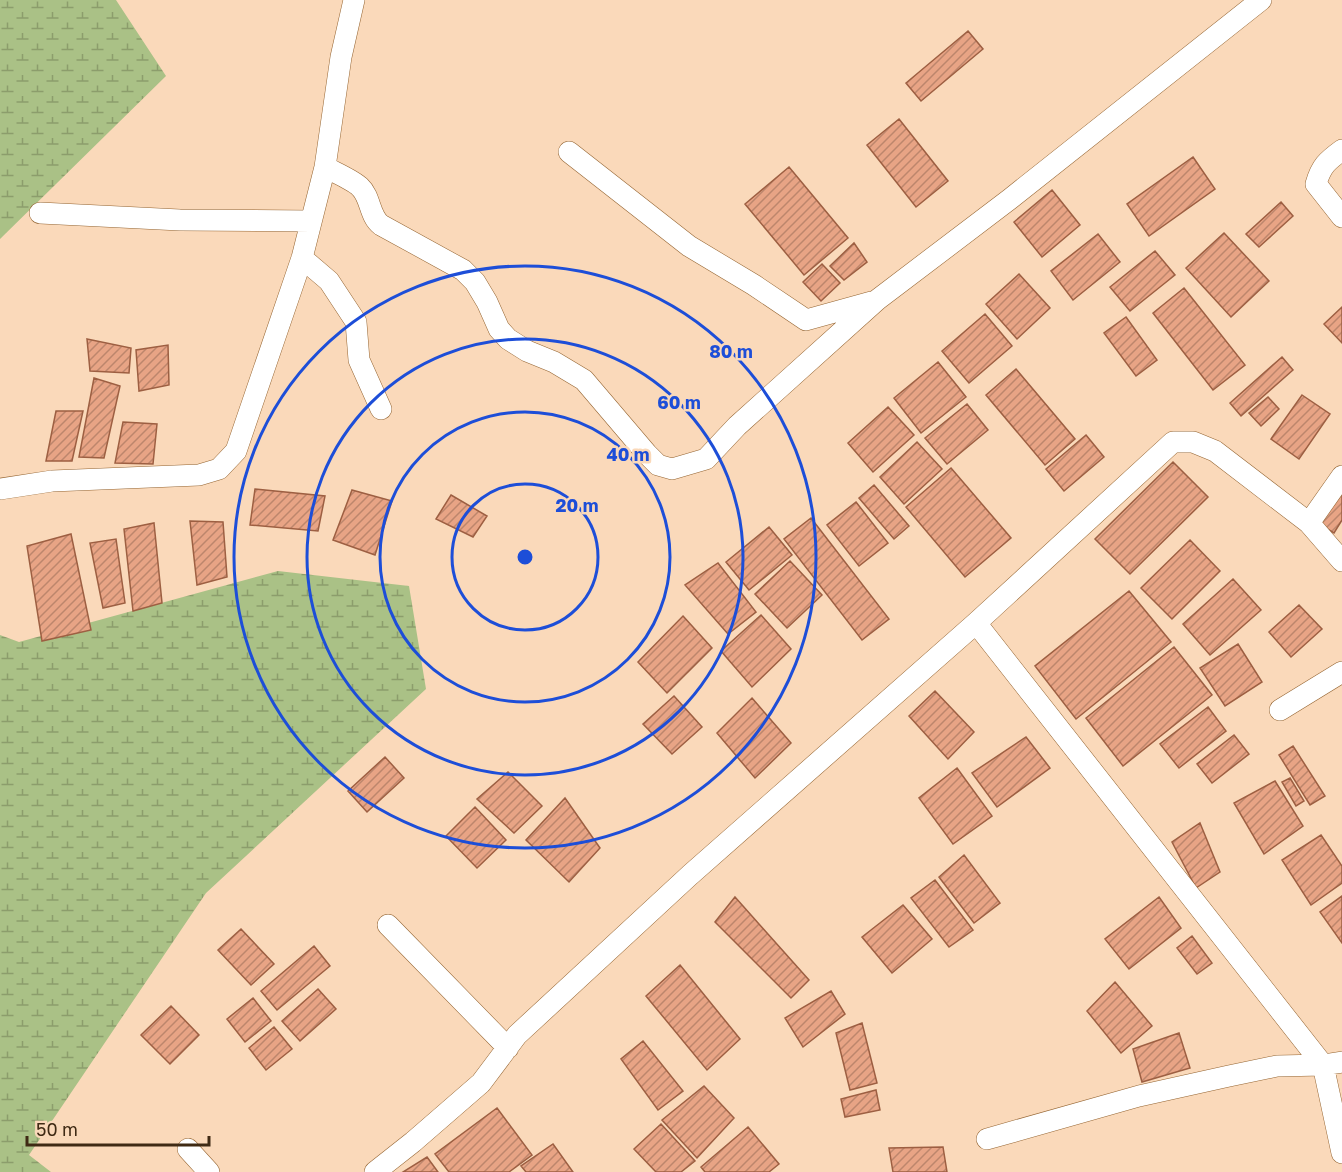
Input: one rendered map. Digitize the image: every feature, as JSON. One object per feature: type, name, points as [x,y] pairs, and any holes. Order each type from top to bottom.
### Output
[{"type":"street","points":[[0,489],[52,481],[199,475],[219,469],[236,451],[302,258],[325,167],[341,57],[354,0]]},
{"type":"street","points":[[325,167],[360,186],[377,222],[381,225],[463,270],[475,282],[499,329],[508,339],[584,380],[657,465],[672,469],[706,459],[737,426],[877,300],[1010,199],[1261,0]]},
{"type":"street","points":[[1342,150],[1319,171],[1316,184],[1342,217]]},
{"type":"street","points":[[569,152],[689,246],[806,320],[877,300]]},
{"type":"street","points":[[39,213],[180,220],[310,221]]},
{"type":"street","points":[[302,258],[329,281],[356,321],[359,360],[381,409]]},
{"type":"street","points":[[375,1172],[481,1083],[518,1035],[690,875],[976,623],[1173,442],[1193,442],[1215,451],[1309,523],[1342,561]]},
{"type":"street","points":[[1309,523],[1342,476]]},
{"type":"street","points":[[976,623],[1332,1064],[1342,1153]]},
{"type":"street","points":[[1280,710],[1342,672]]},
{"type":"street","points":[[388,925],[508,1048]]},
{"type":"street","points":[[987,1139],[1139,1096],[1228,1076],[1277,1066],[1332,1064]]},
{"type":"street","points":[[188,1149],[209,1172]]},
{"type":"green space","points":[[0,0],[116,0],[166,76],[0,239]]},
{"type":"green space","points":[[278,571],[409,586],[426,689],[206,893],[29,1155],[51,1172],[0,1172],[0,635],[19,642]]},
{"type":"building","points":[[968,31],[983,49],[921,101],[906,83]]},
{"type":"building","points":[[899,119],[948,181],[916,207],[867,145]]},
{"type":"building","points":[[1193,157],[1215,189],[1149,236],[1127,204]]},
{"type":"building","points":[[789,167],[848,238],[804,275],[745,204]]},
{"type":"building","points":[[1052,190],[1080,225],[1042,257],[1014,222]]},
{"type":"building","points":[[1281,202],[1293,216],[1259,247],[1246,234]]},
{"type":"building","points":[[1224,233],[1269,281],[1231,317],[1186,268]]},
{"type":"building","points":[[1098,234],[1120,262],[1073,300],[1051,271]]},
{"type":"building","points":[[854,243],[867,262],[844,280],[830,266]]},
{"type":"building","points":[[1155,251],[1175,275],[1130,311],[1110,287]]},
{"type":"building","points":[[822,264],[840,283],[821,301],[803,282]]},
{"type":"building","points":[[1019,274],[1050,308],[1017,339],[986,304]]},
{"type":"building","points":[[1184,288],[1245,365],[1213,390],[1153,313]]},
{"type":"building","points":[[1342,307],[1342,343],[1324,324]]},
{"type":"building","points":[[985,314],[1012,346],[969,383],[942,351]]},
{"type":"building","points":[[1126,317],[1157,360],[1136,376],[1104,333]]},
{"type":"building","points":[[87,339],[131,348],[129,373],[90,371]]},
{"type":"building","points":[[168,345],[169,385],[139,391],[136,350]]},
{"type":"building","points":[[1282,357],[1293,370],[1241,416],[1230,403]]},
{"type":"building","points":[[938,362],[966,397],[921,433],[894,398]]},
{"type":"building","points":[[1016,369],[1075,439],[1045,465],[986,395]]},
{"type":"building","points":[[94,378],[120,386],[104,458],[79,457]]},
{"type":"building","points":[[1302,395],[1330,414],[1299,459],[1271,439]]},
{"type":"building","points":[[1268,397],[1279,409],[1261,426],[1249,413]]},
{"type":"building","points":[[967,404],[988,430],[947,464],[925,438]]},
{"type":"building","points":[[888,407],[914,435],[873,472],[848,443]]},
{"type":"building","points":[[56,411],[83,411],[72,461],[46,461]]},
{"type":"building","points":[[123,422],[157,424],[153,464],[115,463]]},
{"type":"building","points":[[1086,435],[1104,457],[1064,491],[1046,469]]},
{"type":"building","points":[[917,442],[942,469],[904,504],[880,477]]},
{"type":"building","points":[[1173,462],[1208,497],[1130,574],[1095,539]]},
{"type":"building","points":[[951,468],[1011,538],[965,577],[906,507]]},
{"type":"building","points":[[874,485],[909,526],[894,539],[859,498]]},
{"type":"building","points":[[255,489],[325,496],[318,531],[250,525]]},
{"type":"building","points":[[1342,489],[1342,520],[1334,533],[1319,524]]},
{"type":"building","points":[[352,490],[392,501],[375,555],[333,540]]},
{"type":"building","points":[[451,495],[487,516],[473,537],[436,519]]},
{"type":"building","points":[[856,502],[888,543],[859,566],[827,525]]},
{"type":"building","points":[[811,518],[889,619],[862,640],[784,539]]},
{"type":"building","points":[[190,521],[223,522],[227,577],[197,585]]},
{"type":"building","points":[[154,523],[162,603],[133,611],[124,529]]},
{"type":"building","points":[[769,527],[792,555],[749,590],[726,562]]},
{"type":"building","points":[[71,534],[91,630],[42,641],[27,546]]},
{"type":"building","points":[[116,539],[125,603],[103,608],[90,543]]},
{"type":"building","points":[[1190,540],[1220,571],[1172,619],[1141,588]]},
{"type":"building","points":[[790,561],[822,595],[787,628],[755,594]]},
{"type":"building","points":[[718,563],[756,612],[728,634],[685,585]]},
{"type":"building","points":[[1233,579],[1261,610],[1210,655],[1183,624]]},
{"type":"building","points":[[1129,591],[1171,642],[1076,719],[1035,666]]},
{"type":"building","points":[[1299,605],[1322,629],[1291,657],[1269,632]]},
{"type":"building","points":[[761,615],[791,649],[752,687],[721,651]]},
{"type":"building","points":[[683,616],[712,648],[667,693],[638,662]]},
{"type":"building","points":[[1238,644],[1262,682],[1225,706],[1200,668]]},
{"type":"building","points":[[1174,647],[1212,695],[1123,766],[1086,718]]},
{"type":"building","points":[[935,691],[974,732],[948,759],[909,716]]},
{"type":"building","points":[[674,696],[702,727],[672,754],[643,724]]},
{"type":"building","points":[[752,698],[791,743],[755,778],[717,733]]},
{"type":"building","points":[[1208,707],[1226,731],[1179,768],[1160,744]]},
{"type":"building","points":[[1234,735],[1249,754],[1212,783],[1197,764]]},
{"type":"building","points":[[1026,737],[1050,768],[997,807],[972,773]]},
{"type":"building","points":[[1293,746],[1325,796],[1310,805],[1279,755]]},
{"type":"building","points":[[385,757],[404,778],[367,812],[348,791]]},
{"type":"building","points":[[957,768],[992,816],[953,844],[919,798]]},
{"type":"building","points":[[508,772],[542,806],[514,833],[477,799]]},
{"type":"building","points":[[1290,778],[1304,801],[1296,806],[1282,782]]},
{"type":"building","points":[[1275,781],[1303,826],[1264,854],[1234,803]]},
{"type":"building","points":[[565,798],[600,848],[569,882],[526,840]]},
{"type":"building","points":[[475,807],[506,840],[477,868],[446,836]]},
{"type":"building","points":[[1200,823],[1220,872],[1196,888],[1172,842]]},
{"type":"building","points":[[1321,835],[1342,866],[1342,883],[1311,905],[1282,860]]},
{"type":"building","points":[[964,855],[1000,903],[974,923],[939,877]]},
{"type":"building","points":[[935,880],[973,930],[949,947],[911,898]]},
{"type":"building","points":[[1342,896],[1342,943],[1320,912]]},
{"type":"building","points":[[735,897],[809,980],[791,998],[715,922]]},
{"type":"building","points":[[1159,897],[1181,928],[1129,969],[1105,939]]},
{"type":"building","points":[[903,905],[932,939],[892,973],[862,937]]},
{"type":"building","points":[[241,929],[274,964],[251,985],[218,950]]},
{"type":"building","points":[[1192,936],[1212,963],[1197,974],[1177,948]]},
{"type":"building","points":[[314,946],[330,966],[277,1010],[261,991]]},
{"type":"building","points":[[680,965],[740,1039],[707,1070],[646,996]]},
{"type":"building","points":[[1115,982],[1152,1026],[1121,1053],[1087,1011]]},
{"type":"building","points":[[318,989],[336,1009],[300,1041],[282,1021]]},
{"type":"building","points":[[831,991],[845,1014],[803,1047],[785,1018]]},
{"type":"building","points":[[253,998],[271,1021],[245,1042],[227,1019]]},
{"type":"building","points":[[171,1006],[199,1035],[170,1064],[141,1035]]},
{"type":"building","points":[[862,1023],[877,1083],[850,1090],[836,1033]]},
{"type":"building","points":[[274,1027],[292,1049],[266,1070],[249,1048]]},
{"type":"building","points":[[1179,1033],[1190,1068],[1142,1082],[1133,1049]]},
{"type":"building","points":[[643,1041],[683,1091],[658,1110],[621,1059]]},
{"type":"building","points":[[704,1086],[734,1118],[697,1158],[662,1120]]},
{"type":"building","points":[[876,1090],[880,1110],[845,1117],[841,1099]]},
{"type":"building","points":[[497,1108],[532,1155],[509,1172],[449,1172],[435,1154]]},
{"type":"building","points":[[661,1124],[695,1161],[681,1172],[656,1172],[634,1149]]},
{"type":"building","points":[[748,1127],[779,1164],[769,1172],[705,1172],[701,1167]]},
{"type":"building","points":[[553,1144],[573,1172],[526,1172],[521,1166]]},
{"type":"building","points":[[943,1147],[947,1172],[893,1172],[889,1148]]},
{"type":"building","points":[[427,1157],[438,1172],[403,1172]]}]
